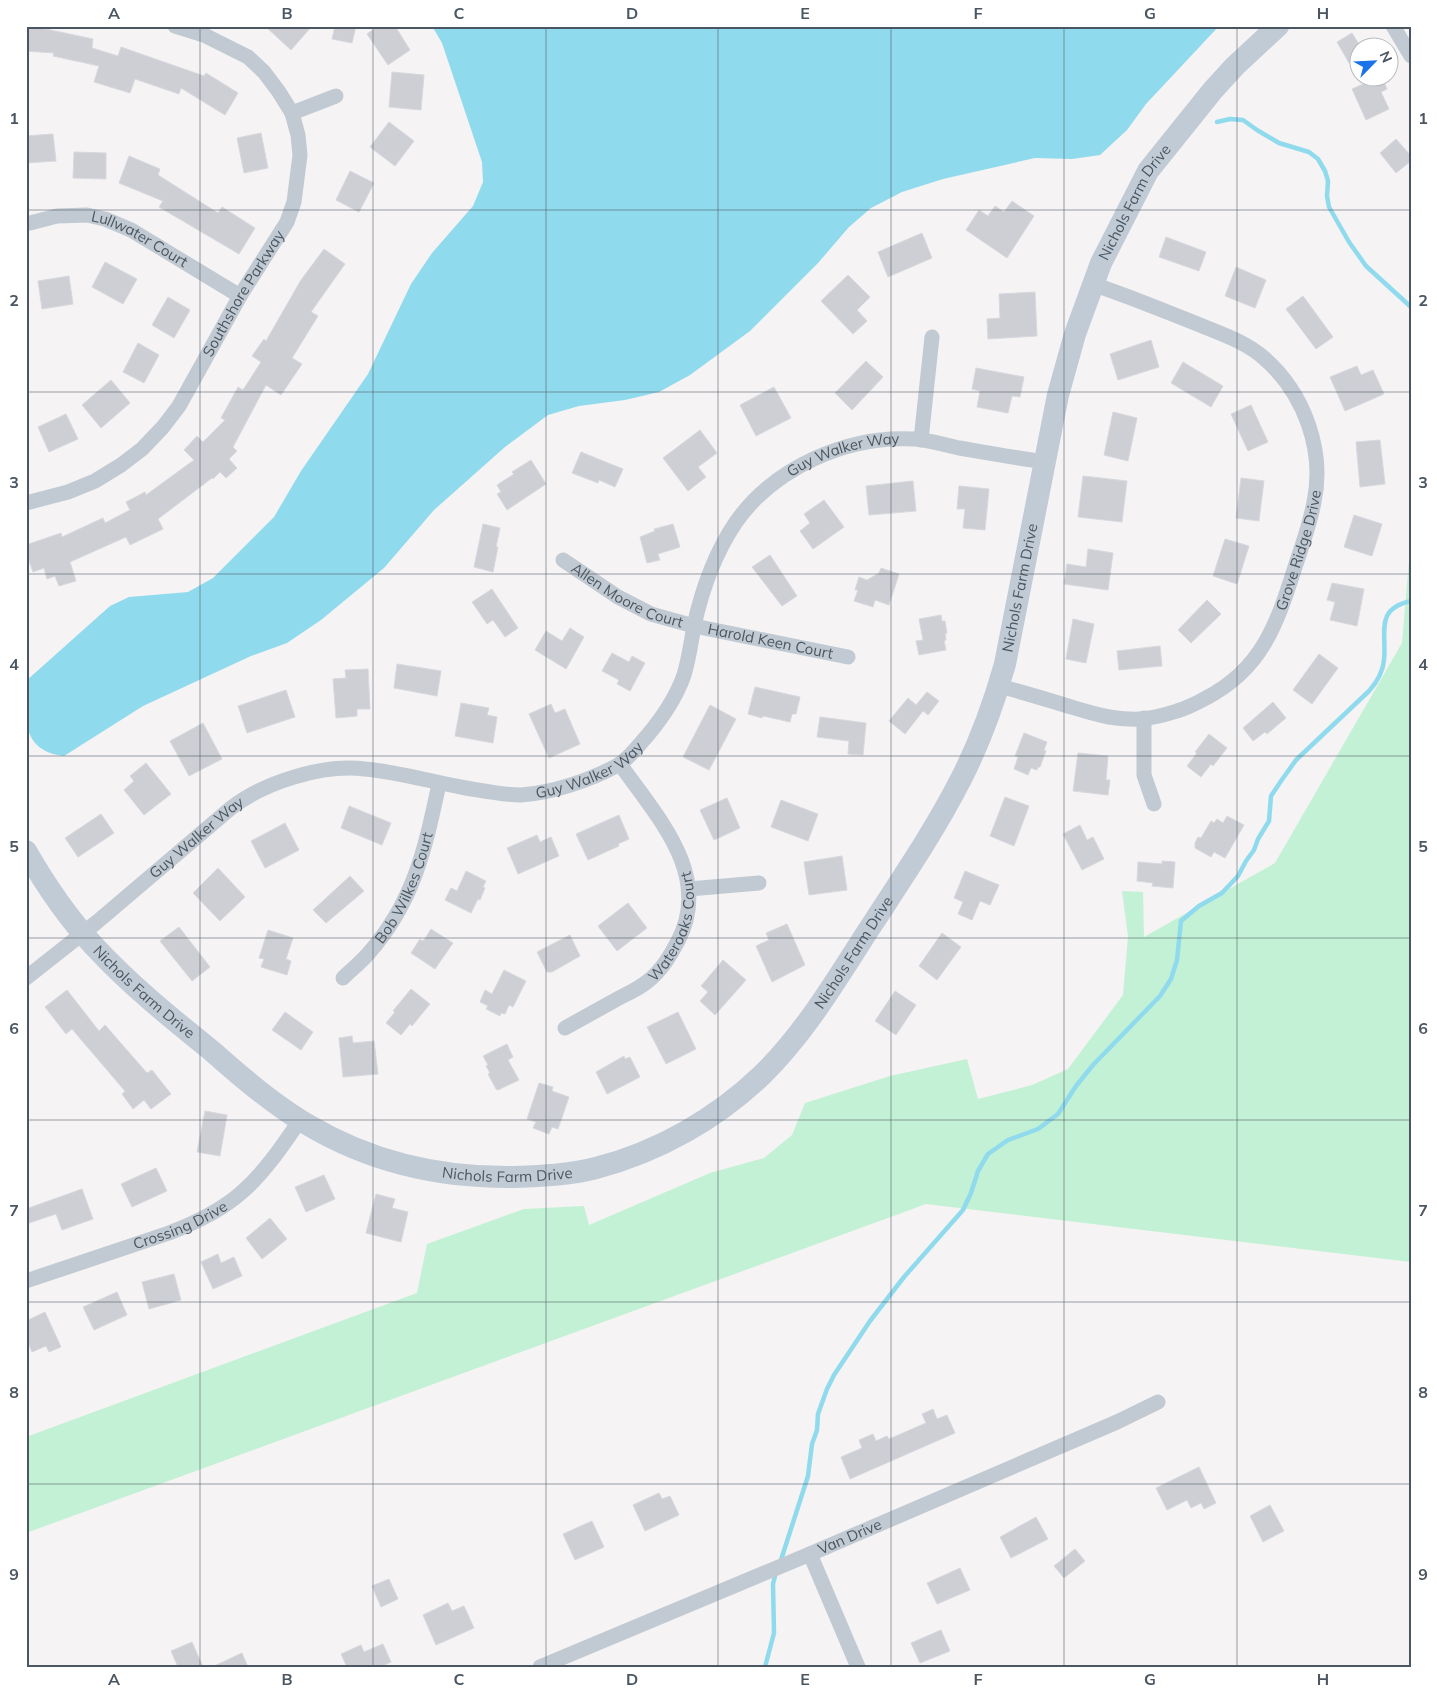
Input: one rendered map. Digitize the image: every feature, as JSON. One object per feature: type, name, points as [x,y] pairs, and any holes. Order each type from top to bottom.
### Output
[{"type":"street","name":"Southshore Parkway","points":[[26,503],[68,492],[95,481],[121,465],[163,427],[179,406],[240,296],[287,222],[294,202],[300,155],[298,135],[292,113],[264,72],[248,57],[205,31],[175,26]]},
{"type":"street","name":"Nichols Farm Drive","points":[[26,851],[83,933],[149,999],[255,1086],[300,1120],[338,1140],[373,1155],[402,1165],[469,1177],[529,1177],[566,1174],[594,1169],[621,1161],[661,1144],[717,1112],[760,1076],[804,1028],[900,881],[961,779],[983,730],[1005,664],[1058,396],[1074,334],[1092,284],[1105,254],[1148,171],[1213,90],[1240,60],[1278,26]]},
{"type":"street","points":[[1393,26],[1411,56]]},
{"type":"street","points":[[292,113],[336,96]]},
{"type":"street","name":"Lullwater Court","points":[[30,223],[57,216],[87,215],[105,219],[131,230],[240,296]]},
{"type":"street","name":"Grove Ridge Drive","points":[[999,686],[1108,717],[1130,720],[1179,711],[1222,690],[1242,673],[1265,644],[1278,620],[1311,516],[1316,484],[1316,458],[1311,432],[1299,401],[1288,384],[1264,357],[1238,341],[1125,295],[1092,284]]},
{"type":"street","points":[[921,440],[932,337]]},
{"type":"street","name":"Guy Walker Way","points":[[26,978],[83,933],[231,808],[243,799],[270,787],[323,770],[347,768],[380,771],[439,784],[500,794],[521,794],[565,786],[620,764],[628,758],[649,734],[662,717],[675,694],[685,670],[708,574],[723,543],[753,502],[776,481],[800,466],[843,448],[888,440],[921,440],[1045,462]]},
{"type":"street","name":"Allen Moore Court","points":[[563,560],[626,602],[651,614],[694,626]]},
{"type":"street","name":"Harold Keen Court","points":[[694,626],[848,657]]},
{"type":"street","points":[[1144,718],[1144,775],[1154,804]]},
{"type":"street","name":"Wateroaks Court","points":[[566,1028],[648,981],[667,961],[680,937],[689,907],[689,889],[685,866],[675,845],[620,764]]},
{"type":"street","name":"Bob Wilkes Court","points":[[343,978],[367,956],[406,899],[423,856],[439,784]]},
{"type":"street","points":[[689,889],[760,884]]},
{"type":"street","name":"Crossing Drive","points":[[26,1281],[169,1234],[189,1226],[223,1207],[243,1191],[263,1170],[300,1120]]},
{"type":"street","name":"Van Drive","points":[[540,1667],[810,1554],[1117,1422],[1158,1402]]},
{"type":"street","points":[[810,1554],[858,1667]]},
{"type":"green space","points":[[1411,537],[1411,1262],[926,1204],[26,1533],[26,1437],[417,1293],[427,1244],[524,1209],[584,1206],[589,1225],[710,1173],[764,1158],[792,1135],[805,1103],[890,1076],[967,1059],[978,1099],[1032,1085],[1068,1069],[1123,995],[1128,936],[1122,891],[1143,892],[1144,937],[1275,863],[1402,643]]},
{"type":"water","points":[[432,26],[1219,26],[1146,104],[1127,130],[1100,155],[1072,159],[1035,158],[943,179],[902,192],[871,208],[849,227],[818,263],[750,331],[690,375],[659,392],[625,400],[579,406],[548,415],[505,447],[434,510],[384,568],[321,620],[287,643],[251,656],[143,706],[64,756],[39,747],[32,739],[26,719],[26,681],[110,606],[129,597],[188,592],[213,578],[274,517],[301,471],[368,374],[411,284],[432,253],[473,206],[483,182],[482,162],[442,43]]},
{"type":"building","points":[[26,26],[41,26],[41,28],[93,39],[92,48],[118,56],[121,47],[204,76],[206,73],[238,93],[225,115],[181,88],[179,94],[135,79],[130,93],[94,82],[99,66],[53,56],[54,53],[26,51]]},
{"type":"building","points":[[265,26],[312,26],[291,50]]},
{"type":"building","points":[[335,26],[356,26],[352,43],[332,39]]},
{"type":"building","points":[[378,26],[395,26],[410,50],[388,65],[367,34]]},
{"type":"building","points":[[1352,33],[1355,38],[1350,38],[1350,62],[1349,63],[1337,42]]},
{"type":"building","points":[[392,72],[424,75],[421,110],[389,107]]},
{"type":"building","points":[[1387,88],[1381,92],[1389,109],[1366,120],[1352,89]]},
{"type":"building","points":[[389,122],[414,141],[395,166],[370,147]]},
{"type":"building","points":[[261,133],[268,168],[244,173],[237,138]]},
{"type":"building","points":[[53,134],[56,161],[26,163],[26,136]]},
{"type":"building","points":[[1396,139],[1411,156],[1411,161],[1396,173],[1380,153]]},
{"type":"building","points":[[74,152],[106,153],[106,179],[73,178]]},
{"type":"building","points":[[129,156],[160,169],[158,175],[218,213],[222,207],[255,228],[239,254],[159,207],[163,201],[119,183]]},
{"type":"building","points":[[350,171],[374,183],[359,212],[336,200]]},
{"type":"building","points":[[1012,201],[1034,216],[1007,258],[966,230],[979,210],[988,216],[995,206],[1004,212]]},
{"type":"building","points":[[922,233],[932,258],[888,277],[878,252]]},
{"type":"building","points":[[1166,237],[1206,252],[1199,271],[1159,257]]},
{"type":"building","points":[[324,249],[345,264],[311,312],[318,316],[292,358],[302,364],[281,395],[266,385],[233,447],[237,451],[229,459],[237,468],[226,478],[220,472],[158,519],[163,529],[130,545],[126,537],[70,562],[76,581],[59,586],[55,576],[47,579],[44,568],[33,572],[26,552],[26,545],[61,533],[62,537],[103,518],[105,523],[130,510],[126,502],[145,492],[146,495],[194,460],[184,450],[197,436],[203,442],[225,420],[221,418],[238,387],[243,390],[261,362],[252,356],[264,339],[266,341],[301,280]]},
{"type":"building","points":[[105,262],[137,279],[123,304],[92,287]]},
{"type":"building","points":[[1236,267],[1266,280],[1255,308],[1225,296]]},
{"type":"building","points":[[848,275],[870,297],[857,310],[867,321],[853,334],[821,301]]},
{"type":"building","points":[[69,276],[73,304],[42,309],[38,281]]},
{"type":"building","points":[[1035,292],[1037,336],[988,339],[987,319],[1000,318],[999,294]]},
{"type":"building","points":[[1303,296],[1333,337],[1316,349],[1286,309]]},
{"type":"building","points":[[168,297],[190,310],[174,338],[152,325]]},
{"type":"building","points":[[1151,340],[1159,367],[1118,380],[1110,354]]},
{"type":"building","points":[[138,343],[159,355],[144,383],[123,372]]},
{"type":"building","points":[[866,361],[883,377],[852,410],[835,393]]},
{"type":"building","points":[[1183,362],[1223,386],[1211,407],[1171,383]]},
{"type":"building","points":[[1357,366],[1361,375],[1373,370],[1384,394],[1345,411],[1330,377]]},
{"type":"building","points":[[976,368],[1024,377],[1020,397],[1012,396],[1008,413],[977,407],[980,391],[972,389]]},
{"type":"building","points":[[111,380],[130,403],[101,428],[82,405]]},
{"type":"building","points":[[774,387],[791,418],[756,436],[740,405]]},
{"type":"building","points":[[1251,405],[1268,442],[1248,451],[1231,414]]},
{"type":"building","points":[[1113,412],[1137,418],[1128,461],[1104,455]]},
{"type":"building","points":[[66,414],[78,439],[49,452],[38,427]]},
{"type":"building","points":[[700,430],[717,453],[698,467],[706,477],[688,491],[663,458]]},
{"type":"building","points":[[1380,440],[1385,484],[1360,487],[1356,442]]},
{"type":"building","points":[[581,452],[623,469],[615,487],[599,480],[598,483],[572,473]]},
{"type":"building","points":[[531,460],[546,484],[507,510],[497,494],[501,492],[497,485],[514,474],[512,472]]},
{"type":"building","points":[[1083,476],[1127,481],[1122,522],[1078,517]]},
{"type":"building","points":[[1241,478],[1264,481],[1259,521],[1236,518]]},
{"type":"building","points":[[913,481],[916,511],[869,515],[866,486]]},
{"type":"building","points":[[959,486],[989,489],[985,530],[963,528],[965,509],[957,509]]},
{"type":"building","points":[[824,500],[844,527],[813,549],[800,531],[810,523],[804,514]]},
{"type":"building","points":[[1354,515],[1382,524],[1372,556],[1344,547]]},
{"type":"building","points":[[483,524],[500,528],[493,572],[474,567]]},
{"type":"building","points":[[673,524],[680,547],[658,554],[660,560],[647,563],[640,537],[655,531],[654,529]]},
{"type":"building","points":[[1225,539],[1249,546],[1237,584],[1213,576]]},
{"type":"building","points":[[1088,549],[1113,553],[1108,590],[1064,584],[1067,564],[1086,567]]},
{"type":"building","points":[[770,555],[797,596],[782,606],[752,567]]},
{"type":"building","points":[[881,568],[899,574],[889,605],[875,600],[873,607],[854,601],[858,590],[855,590],[859,577],[867,580],[879,573]]},
{"type":"building","points":[[1332,583],[1364,589],[1357,626],[1330,620],[1335,602],[1327,600]]},
{"type":"building","points":[[492,589],[518,628],[505,637],[493,620],[487,624],[472,602]]},
{"type":"building","points":[[1207,600],[1221,614],[1191,643],[1178,630]]},
{"type":"building","points":[[941,615],[942,621],[945,621],[947,633],[945,634],[946,640],[944,641],[946,650],[919,655],[916,641],[923,640],[919,619]]},
{"type":"building","points":[[1073,619],[1094,624],[1086,663],[1066,659]]},
{"type":"building","points":[[570,628],[584,637],[566,669],[535,650],[546,631],[562,641]]},
{"type":"building","points":[[1160,646],[1162,666],[1119,670],[1117,651]]},
{"type":"building","points":[[612,653],[629,662],[632,656],[645,663],[630,691],[617,684],[619,680],[602,671]]},
{"type":"building","points":[[1319,654],[1338,668],[1312,704],[1293,690]]},
{"type":"building","points":[[397,664],[441,671],[437,696],[394,688]]},
{"type":"building","points":[[368,669],[370,709],[357,709],[357,716],[336,718],[333,679],[346,678],[345,670]]},
{"type":"building","points":[[755,687],[800,697],[796,714],[792,714],[790,722],[748,714]]},
{"type":"building","points":[[286,690],[295,717],[247,733],[238,706]]},
{"type":"building","points":[[927,692],[939,701],[928,715],[923,711],[905,734],[889,721],[908,698],[916,705]]},
{"type":"building","points":[[1273,702],[1286,718],[1267,734],[1265,732],[1253,741],[1243,728]]},
{"type":"building","points":[[461,703],[489,708],[487,715],[497,717],[493,743],[455,736]]},
{"type":"building","points":[[551,704],[555,713],[565,709],[580,744],[549,758],[529,714]]},
{"type":"building","points":[[710,705],[736,719],[709,770],[683,757]]},
{"type":"building","points":[[820,717],[866,723],[863,755],[848,754],[849,741],[817,737]]},
{"type":"building","points":[[203,723],[222,759],[189,776],[170,741]]},
{"type":"building","points":[[1024,733],[1047,742],[1040,767],[1037,770],[1031,768],[1028,775],[1014,769],[1018,757],[1015,756]]},
{"type":"building","points":[[1209,734],[1227,748],[1213,766],[1211,764],[1201,777],[1187,766]]},
{"type":"building","points":[[1078,753],[1108,756],[1106,780],[1110,780],[1108,795],[1073,791]]},
{"type":"building","points":[[146,763],[171,794],[144,815],[124,790],[134,781],[130,776]]},
{"type":"building","points":[[1005,797],[1029,806],[1014,846],[990,836]]},
{"type":"building","points":[[727,798],[740,828],[714,840],[700,810]]},
{"type":"building","points":[[781,800],[818,814],[808,841],[771,827]]},
{"type":"building","points":[[349,806],[391,823],[382,845],[341,828]]},
{"type":"building","points":[[101,814],[114,833],[78,857],[65,838]]},
{"type":"building","points":[[619,815],[629,839],[618,844],[619,846],[588,860],[576,834]]},
{"type":"building","points":[[1227,816],[1244,825],[1225,858],[1214,852],[1211,857],[1195,848],[1198,837],[1201,838],[1211,821],[1214,823],[1217,819],[1223,823]]},
{"type":"building","points":[[285,823],[299,850],[265,868],[251,841]]},
{"type":"building","points":[[1080,825],[1087,840],[1093,837],[1104,859],[1082,870],[1063,834]]},
{"type":"building","points":[[537,835],[540,842],[551,837],[559,856],[518,874],[507,848]]},
{"type":"building","points":[[842,856],[847,890],[809,895],[804,862]]},
{"type":"building","points":[[1162,861],[1175,862],[1173,888],[1152,886],[1153,883],[1137,881],[1138,862],[1162,864]]},
{"type":"building","points":[[218,868],[245,897],[220,921],[193,893]]},
{"type":"building","points":[[466,871],[486,881],[480,900],[478,899],[471,913],[445,900],[451,888],[457,891]]},
{"type":"building","points":[[965,871],[999,885],[990,905],[980,901],[972,920],[958,914],[963,902],[954,898]]},
{"type":"building","points":[[350,876],[364,891],[326,923],[313,910]]},
{"type":"building","points":[[628,903],[647,928],[617,951],[598,926]]},
{"type":"building","points":[[787,924],[805,965],[772,982],[756,946],[769,940],[766,933]]},
{"type":"building","points":[[179,927],[210,967],[192,981],[160,941]]},
{"type":"building","points":[[431,929],[453,943],[435,969],[411,953],[420,939],[424,940]]},
{"type":"building","points":[[268,930],[293,938],[286,959],[291,961],[287,975],[261,967],[264,959],[259,958]]},
{"type":"building","points":[[942,933],[961,947],[937,980],[919,966]]},
{"type":"building","points":[[570,935],[580,956],[552,972],[547,972],[537,952]]},
{"type":"building","points":[[723,960],[746,980],[715,1015],[700,1001],[708,992],[701,986]]},
{"type":"building","points":[[504,970],[526,981],[513,1007],[509,1005],[505,1014],[501,1013],[500,1016],[486,1009],[488,1006],[480,1002],[485,990],[492,994]]},
{"type":"building","points":[[411,989],[430,1004],[412,1026],[410,1024],[401,1035],[386,1023]]},
{"type":"building","points":[[67,990],[99,1031],[105,1025],[147,1073],[152,1070],[171,1094],[151,1109],[144,1100],[133,1109],[122,1094],[125,1091],[72,1029],[66,1034],[45,1007]]},
{"type":"building","points":[[895,991],[916,1005],[896,1035],[875,1021]]},
{"type":"building","points":[[285,1012],[313,1032],[301,1050],[272,1030]]},
{"type":"building","points":[[678,1012],[696,1049],[666,1064],[647,1027]]},
{"type":"building","points":[[352,1036],[353,1043],[374,1041],[378,1074],[343,1077],[339,1038]]},
{"type":"building","points":[[507,1044],[513,1057],[508,1060],[519,1080],[498,1090],[488,1074],[490,1073],[486,1066],[488,1065],[483,1056]]},
{"type":"building","points":[[624,1056],[625,1059],[630,1057],[640,1077],[607,1094],[596,1072]]},
{"type":"building","points":[[539,1083],[553,1087],[552,1091],[569,1097],[558,1129],[552,1127],[549,1134],[533,1128],[536,1122],[527,1119]]},
{"type":"building","points":[[205,1111],[227,1115],[220,1156],[197,1152]]},
{"type":"building","points":[[156,1168],[167,1191],[132,1207],[121,1184]]},
{"type":"building","points":[[324,1175],[335,1199],[306,1212],[295,1187]]},
{"type":"building","points":[[82,1189],[93,1219],[62,1230],[56,1214],[26,1224],[26,1209]]},
{"type":"building","points":[[376,1194],[395,1199],[392,1208],[408,1212],[401,1242],[366,1233]]},
{"type":"building","points":[[270,1218],[287,1239],[262,1259],[246,1238]]},
{"type":"building","points":[[218,1254],[221,1263],[234,1257],[242,1276],[213,1289],[201,1262]]},
{"type":"building","points":[[174,1274],[181,1300],[149,1309],[142,1282]]},
{"type":"building","points":[[117,1292],[127,1315],[94,1330],[83,1307]]},
{"type":"building","points":[[45,1312],[61,1347],[49,1352],[46,1346],[32,1352],[26,1338],[26,1321]]},
{"type":"building","points":[[933,1409],[937,1419],[947,1415],[955,1433],[850,1479],[841,1457],[862,1448],[859,1440],[873,1434],[876,1441],[887,1436],[889,1439],[926,1423],[922,1414]]},
{"type":"building","points":[[1199,1467],[1216,1503],[1204,1509],[1201,1503],[1191,1508],[1187,1500],[1167,1510],[1156,1488]]},
{"type":"building","points":[[659,1493],[662,1499],[670,1496],[679,1515],[645,1531],[633,1505]]},
{"type":"building","points":[[1270,1505],[1284,1531],[1263,1542],[1250,1516]]},
{"type":"building","points":[[1036,1517],[1048,1539],[1011,1558],[1000,1537]]},
{"type":"building","points":[[592,1521],[604,1547],[575,1560],[563,1534]]},
{"type":"building","points":[[1075,1549],[1085,1561],[1064,1578],[1054,1566]]},
{"type":"building","points":[[960,1568],[970,1590],[937,1604],[927,1583]]},
{"type":"building","points":[[389,1579],[398,1599],[381,1607],[372,1586]]},
{"type":"building","points":[[448,1603],[452,1611],[464,1606],[474,1628],[436,1645],[423,1615]]},
{"type":"building","points":[[941,1630],[950,1651],[920,1663],[911,1643]]},
{"type":"building","points":[[192,1642],[203,1667],[178,1667],[171,1651]]},
{"type":"building","points":[[383,1644],[391,1662],[380,1667],[347,1667],[341,1654],[361,1645],[364,1652]]},
{"type":"building","points":[[242,1653],[248,1667],[212,1667]]},
{"type":"waterway","points":[[1217,122],[1230,119],[1243,120],[1279,143],[1309,152],[1318,159],[1328,181],[1327,196],[1329,207],[1349,242],[1366,266],[1411,307]]},
{"type":"waterway","points":[[780,1563],[808,1476],[812,1444],[817,1430],[818,1414],[834,1375],[870,1321],[904,1277],[963,1210],[978,1171],[988,1154],[1008,1140],[1038,1129],[1058,1114],[1076,1086],[1093,1065],[1160,996],[1171,979],[1177,960],[1181,921],[1199,906],[1222,893],[1238,876],[1269,821],[1271,796],[1296,760],[1375,684],[1383,664],[1385,650],[1384,632],[1387,616],[1399,605],[1411,601]]},
{"type":"waterway","points":[[765,1667],[774,1633],[773,1584],[776,1572]]}]
